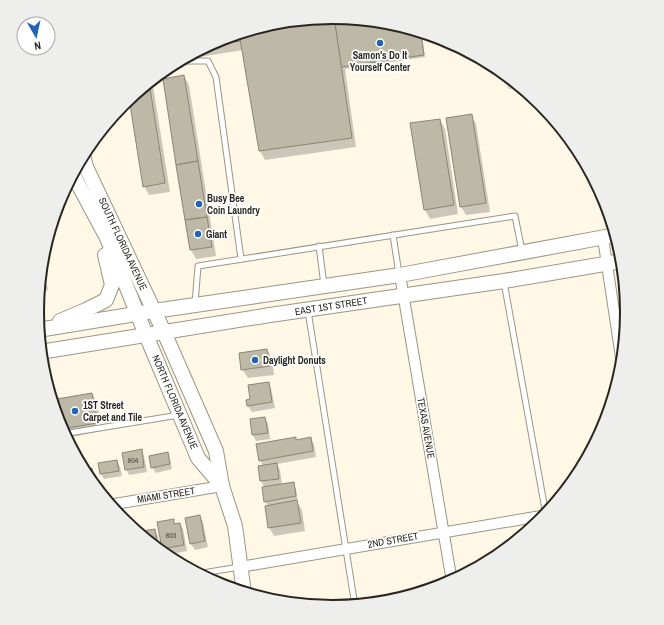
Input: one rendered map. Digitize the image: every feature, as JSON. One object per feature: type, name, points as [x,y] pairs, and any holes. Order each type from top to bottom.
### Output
[{"type":"main road","name":"SOUTH FLORIDA AVENUE","points":[[85,163],[164,332]]},
{"type":"main road","name":"SOUTH FLORIDA AVENUE","points":[[76,180],[107,238],[137,313]]},
{"type":"main road","points":[[44,328],[106,300],[112,285],[110,270],[102,246],[83,207],[76,180]]},
{"type":"main road","name":"EAST 1ST STREET","points":[[44,329],[154,310],[400,275],[609,236]]},
{"type":"main road","name":"EAST 1ST STREET","points":[[46,351],[404,295],[504,281],[616,262]]},
{"type":"main road","name":"NORTH FLORIDA AVENUE","points":[[137,313],[198,458],[222,486]]},
{"type":"main road","name":"NORTH FLORIDA AVENUE","points":[[164,332],[216,451],[222,486],[235,526],[243,587]]},
{"type":"street","points":[[609,236],[606,263],[619,343]]},
{"type":"street","name":"TEXAS AVENUE","points":[[400,275],[451,575]]},
{"type":"street","name":"MIAMI STREET","points":[[116,504],[222,486]]},
{"type":"street","name":"2ND STREET","points":[[240,566],[536,517]]},
{"type":"lane","points":[[192,61],[208,61],[216,77],[241,259]]},
{"type":"lane","points":[[195,304],[198,266],[319,246],[515,216],[522,252]]},
{"type":"lane","points":[[393,235],[400,275]]},
{"type":"lane","points":[[319,246],[324,286]]},
{"type":"lane","points":[[504,281],[545,508]]},
{"type":"lane","points":[[307,310],[354,600]]},
{"type":"lane","points":[[70,433],[180,414]]},
{"type":"lane","points":[[207,572],[240,566]]},
{"type":"building","name":"Samon's Do It Yourself Center","points":[[335,24],[370,26],[422,38],[424,55],[341,67]]},
{"type":"building","points":[[335,24],[352,138],[259,151],[240,39],[294,26]]},
{"type":"building","points":[[240,39],[241,41],[230,42]]},
{"type":"building","points":[[184,75],[198,161],[176,165],[163,79]]},
{"type":"building","points":[[150,89],[165,183],[143,187],[130,106]]},
{"type":"building","points":[[472,114],[486,203],[460,207],[446,118]]},
{"type":"building","points":[[440,119],[454,205],[424,210],[410,123]]},
{"type":"building","points":[[198,161],[207,217],[185,220],[176,165]]},
{"type":"building","name":"Giant","points":[[207,217],[212,247],[190,250],[185,220]]},
{"type":"building","name":"Daylight Donuts","points":[[267,349],[270,366],[241,370],[239,353]]},
{"type":"building","points":[[269,382],[272,402],[247,406],[246,400],[250,399],[248,385]]},
{"type":"building","name":"1ST Street Carpet and Tile","points":[[92,393],[98,423],[67,428],[57,399]]},
{"type":"building","points":[[265,417],[268,433],[252,435],[250,419]]},
{"type":"building","points":[[296,437],[296,440],[311,437],[313,451],[259,461],[256,444]]},
{"type":"building","points":[[142,449],[144,467],[125,470],[122,453]]},
{"type":"building","points":[[168,452],[170,464],[151,468],[149,456]]},
{"type":"building","points":[[117,460],[119,471],[100,474],[98,463]]},
{"type":"building","points":[[277,463],[279,479],[260,481],[258,466]]},
{"type":"building","points":[[294,482],[296,496],[264,502],[262,487]]},
{"type":"building","points":[[297,500],[301,523],[268,528],[265,506]]},
{"type":"building","points":[[200,515],[205,541],[190,544],[185,518]]},
{"type":"building","points":[[174,519],[174,524],[180,523],[184,545],[166,548],[161,545],[157,522]]},
{"type":"building","points":[[155,529],[157,542],[156,541],[144,531]]},
{"type":"place","name":"Samon's Do It Yourself Center","points":[[380,43]]},
{"type":"place","name":"Busy Bee Coin Laundry","points":[[199,204]]},
{"type":"place","name":"Giant","points":[[198,234]]},
{"type":"place","name":"Daylight Donuts","points":[[255,360]]},
{"type":"place","name":"1ST Street Carpet and Tile","points":[[75,411]]}]
